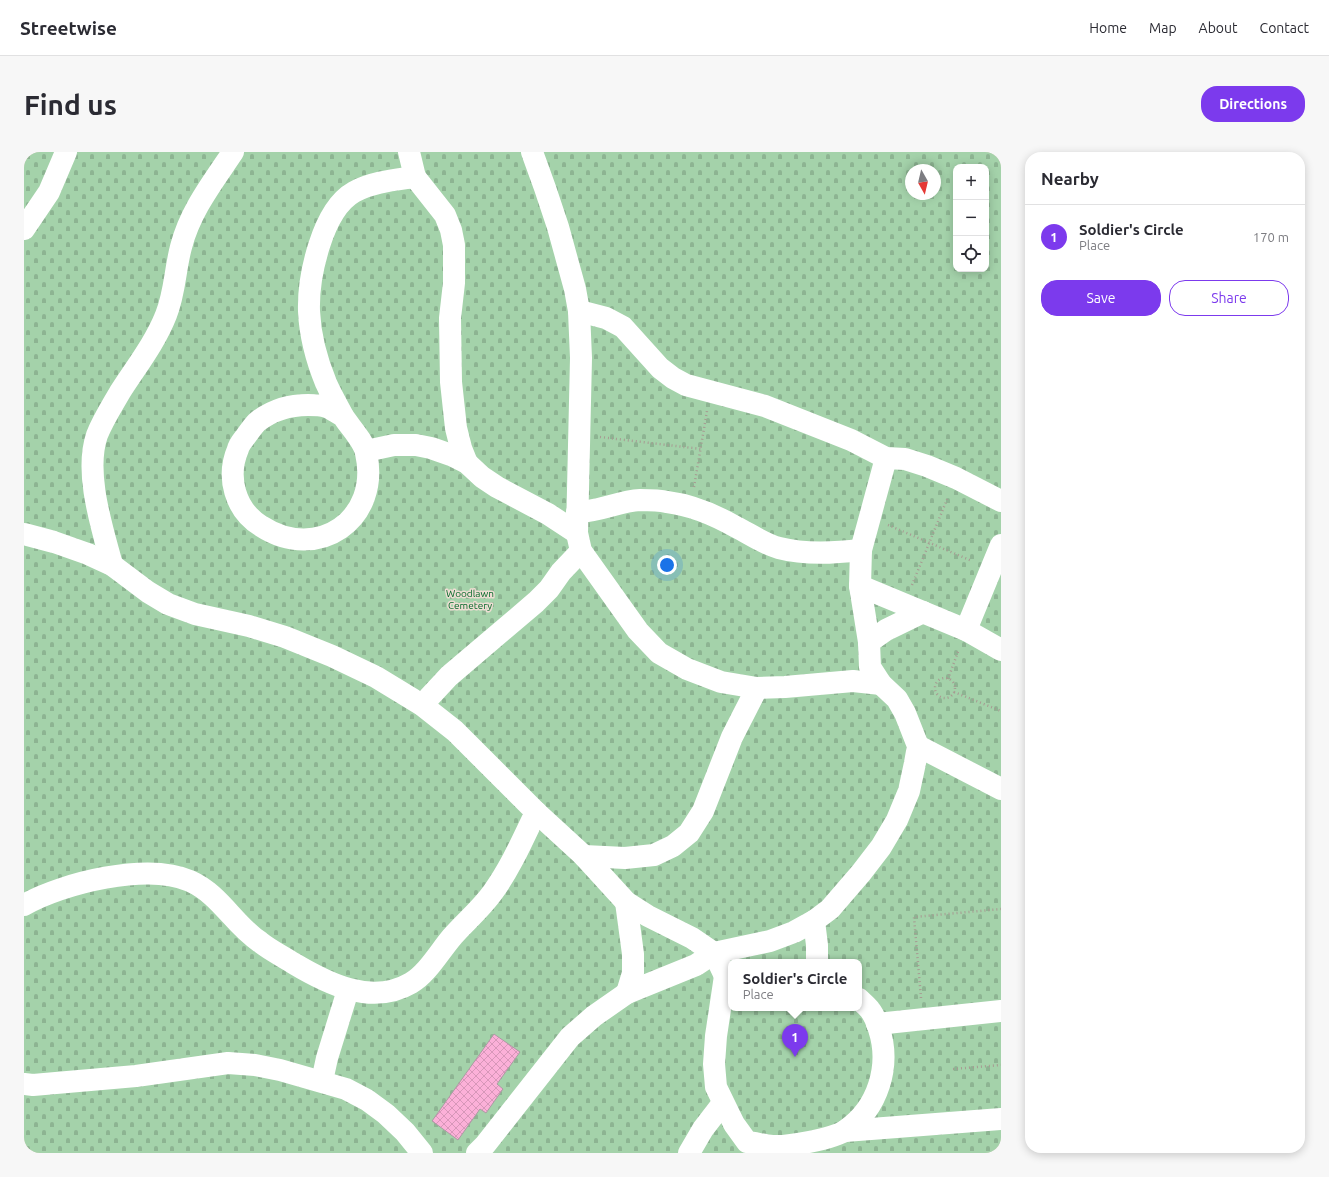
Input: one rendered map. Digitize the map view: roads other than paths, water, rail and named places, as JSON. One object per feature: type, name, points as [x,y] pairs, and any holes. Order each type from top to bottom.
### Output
[{"type":"lane","points":[[24,229],[49,192],[66,152]]},
{"type":"lane","points":[[112,565],[95,495],[93,474],[97,436],[104,420],[119,394],[158,334],[167,313],[172,295],[180,247],[188,225],[197,205],[233,152]]},
{"type":"lane","points":[[410,152],[415,177],[445,215],[451,230],[454,245],[455,263],[450,318],[451,382],[456,428],[461,448],[467,463]]},
{"type":"lane","points":[[422,705],[448,676],[536,602],[549,589],[579,542],[577,512],[581,358],[579,311],[575,289],[558,227],[532,152]]},
{"type":"lane","points":[[343,416],[325,406],[295,405],[283,408],[257,422],[238,448],[232,475],[238,501],[246,514],[260,526],[273,533],[288,538],[306,540],[324,538],[341,529],[353,518],[362,502],[367,488],[369,473],[366,451],[343,416],[324,377],[312,337],[309,312],[316,254],[330,220],[341,203],[353,192],[368,185],[415,177]]},
{"type":"lane","points":[[579,311],[606,318],[623,327],[660,368],[673,378],[686,385],[766,406],[851,440],[886,458],[905,459],[956,478],[1001,501]]},
{"type":"lane","points":[[366,451],[394,445],[416,445],[444,452],[467,463],[482,477],[497,487],[548,514],[579,542],[638,630],[659,653],[687,669],[721,682],[757,688],[852,681],[881,684]]},
{"type":"lane","points":[[477,1153],[485,1145],[570,1037],[594,1016],[627,993],[696,965],[714,953],[770,941],[794,932],[814,921],[830,909],[861,873],[881,847],[897,820],[909,791],[918,746],[906,713],[897,700],[881,684],[870,667],[869,642],[860,586],[861,550],[886,458]]},
{"type":"lane","points":[[577,512],[586,512],[639,500],[668,502],[690,507],[709,514],[763,542],[780,548],[814,552],[861,550]]},
{"type":"lane","points":[[24,534],[54,542],[88,554],[112,565],[148,592],[168,604],[195,614],[249,626],[285,637],[332,656],[376,677],[422,705],[455,731],[536,812],[584,856],[626,902],[648,916],[692,938],[714,953],[728,976],[716,1036],[714,1064],[716,1087],[734,1124],[751,1147],[829,1141],[1001,1119]]},
{"type":"lane","points":[[966,630],[1001,545]]},
{"type":"lane","points":[[860,586],[966,630],[989,641],[1001,650]]},
{"type":"lane","points":[[869,642],[914,608]]},
{"type":"lane","points":[[584,856],[625,858],[654,855],[673,846],[689,833],[703,811],[732,737],[757,688]]},
{"type":"lane","points":[[918,746],[1001,789]]},
{"type":"lane","points":[[24,905],[57,889],[81,883],[114,877],[150,874],[172,876],[189,881],[206,890],[222,904],[242,927],[259,942],[310,973],[333,985],[348,990],[369,993],[385,992],[398,989],[412,983],[424,972],[444,945],[493,893],[505,874],[536,812]]},
{"type":"lane","points":[[626,902],[633,954],[633,973],[627,993]]},
{"type":"lane","points":[[814,921],[817,945],[816,959]]},
{"type":"lane","points":[[322,1081],[327,1058],[348,990]]},
{"type":"lane","points":[[829,1141],[863,1115],[874,1099],[881,1079],[884,1061],[882,1040],[877,1024],[870,1010],[862,1002]]},
{"type":"lane","points":[[877,1024],[1001,1011]]},
{"type":"lane","points":[[24,1084],[33,1085],[136,1076],[228,1063],[255,1064],[322,1081],[346,1089],[366,1100],[386,1114],[405,1132],[422,1153]]},
{"type":"lane","points":[[689,1153],[723,1103]]},
{"type":"place","name":"Soldier's Circle","points":[[795,1057]]},
{"type":"park label","name":"Woodlawn Cemetery","points":[[470,598]]}]
